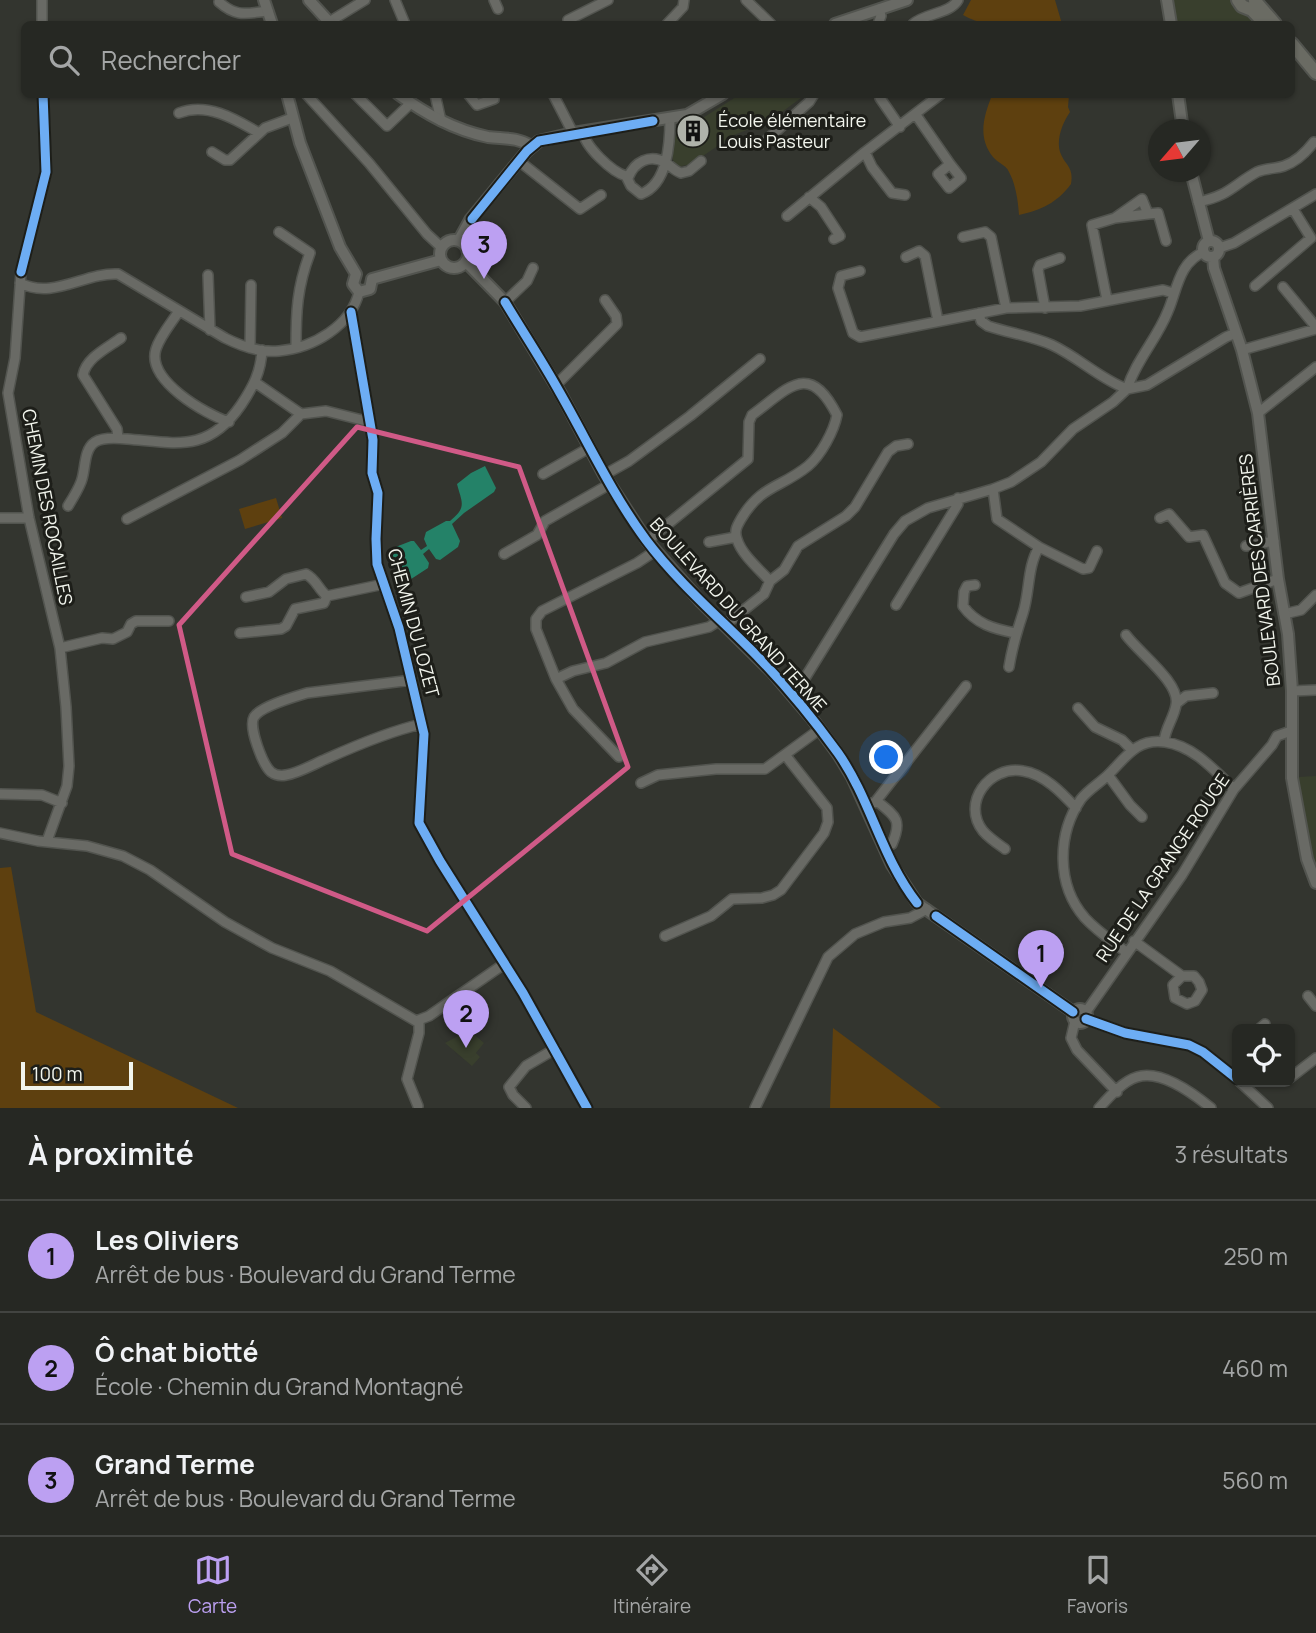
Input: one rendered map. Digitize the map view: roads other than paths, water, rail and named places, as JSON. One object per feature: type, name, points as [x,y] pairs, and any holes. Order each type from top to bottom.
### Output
[{"type":"main road","points":[[1249,2],[1263,21]]},
{"type":"main road","points":[[1249,2],[1271,21]]},
{"type":"main road","points":[[1295,48],[1316,73]]},
{"type":"main road","points":[[1295,58],[1316,83]]},
{"type":"street","points":[[42,0],[42,21]]},
{"type":"street","points":[[309,0],[328,21]]},
{"type":"street","points":[[333,21],[365,0]]},
{"type":"street","points":[[394,0],[404,21]]},
{"type":"street","points":[[568,20],[608,0]]},
{"type":"street","points":[[670,21],[683,7],[684,0]]},
{"type":"street","points":[[746,0],[768,21]]},
{"type":"street","points":[[917,21],[952,7],[958,0]]},
{"type":"street","points":[[1167,0],[1170,21]]},
{"type":"street","points":[[844,21],[902,1]]},
{"type":"street","points":[[219,2],[231,11],[246,14],[266,5]]},
{"type":"street","points":[[879,9],[879,21]]},
{"type":"street","name":"CHEMIN DES ROCAILLES","points":[[43,98],[46,173],[20,283],[15,358],[8,393],[29,518],[60,648],[69,766],[62,803],[47,841]]},
{"type":"street","points":[[288,98],[292,118],[340,247],[356,274]]},
{"type":"street","points":[[310,98],[361,153],[427,234],[441,247],[441,260],[447,266],[455,268],[466,262],[469,252],[459,240],[451,239],[441,247]]},
{"type":"street","points":[[359,98],[387,126],[411,103]]},
{"type":"street","points":[[404,98],[440,121],[489,137],[518,139],[531,146]]},
{"type":"street","points":[[436,98],[440,121]]},
{"type":"street","points":[[471,98],[477,105],[494,98]]},
{"type":"street","points":[[556,98],[585,142],[619,174],[628,178],[637,192],[643,194],[662,174],[670,118]]},
{"type":"street","points":[[459,240],[465,227],[531,146],[545,138],[687,115],[708,98]]},
{"type":"street","points":[[762,144],[812,98]]},
{"type":"street","points":[[880,98],[900,127]]},
{"type":"street","points":[[787,216],[936,98]]},
{"type":"street","points":[[1179,98],[1181,119]]},
{"type":"street","points":[[179,113],[208,110],[259,134]]},
{"type":"street","points":[[916,115],[950,164]]},
{"type":"street","points":[[212,152],[230,160],[265,128],[292,118]]},
{"type":"street","points":[[1198,202],[1220,197],[1256,173],[1271,167],[1285,166],[1306,152],[1314,142]]},
{"type":"street","points":[[865,152],[872,167],[892,193],[905,195]]},
{"type":"street","points":[[628,178],[631,171],[645,159],[665,162],[681,173],[689,171],[701,161]]},
{"type":"street","points":[[519,161],[580,209],[601,195]]},
{"type":"street","points":[[1193,182],[1209,241],[1204,245],[1212,252]]},
{"type":"street","points":[[792,695],[894,534],[905,521],[928,508],[1011,482],[1041,462],[1073,429],[1114,402],[1127,389],[1134,369],[1168,312],[1178,279],[1193,258],[1234,243],[1316,194]]},
{"type":"street","points":[[809,197],[821,207],[840,236],[834,239]]},
{"type":"street","points":[[1115,218],[1142,199],[1148,214]]},
{"type":"street","points":[[1255,286],[1311,238],[1293,209]]},
{"type":"street","points":[[1107,300],[1092,226],[1115,218],[1158,213],[1166,241]]},
{"type":"street","points":[[279,232],[310,253],[300,278],[296,348]]},
{"type":"street","points":[[963,237],[985,232],[991,237],[1006,308]]},
{"type":"street","points":[[906,257],[919,251],[925,256],[938,321]]},
{"type":"street","name":"BOULEVARD DES CARRIÈRES","points":[[1212,252],[1214,268],[1242,351],[1258,413],[1292,691],[1292,778],[1307,859],[1316,883]]},
{"type":"street","points":[[1045,308],[1038,270],[1041,265],[1060,258]]},
{"type":"street","points":[[372,279],[441,260]]},
{"type":"street","name":"BOULEVARD DU GRAND TERME","points":[[466,262],[505,302],[556,385],[607,480],[647,541],[792,695],[858,781],[870,803],[886,845],[905,880],[927,909],[1080,1016],[1125,1033],[1189,1045],[1203,1052],[1232,1075]]},
{"type":"street","points":[[505,302],[527,281],[533,268]]},
{"type":"street","points":[[860,271],[841,276],[838,288],[852,332],[860,337],[1006,308],[1080,306],[1163,290],[1173,293]]},
{"type":"street","points":[[356,274],[364,272],[372,279]]},
{"type":"street","points":[[20,283],[38,289],[67,286],[103,275],[118,274],[210,330],[237,344],[262,351],[296,348],[320,339],[351,312],[359,292]]},
{"type":"street","points":[[356,274],[353,284],[359,292]]},
{"type":"street","points":[[208,275],[210,330]]},
{"type":"street","points":[[359,292],[370,289],[372,279]]},
{"type":"street","points":[[250,348],[251,285]]},
{"type":"street","points":[[1242,351],[1316,328],[1283,287]]},
{"type":"street","points":[[556,385],[615,328],[616,316],[605,300]]},
{"type":"street","points":[[179,311],[156,347],[154,358],[163,376],[177,394],[199,409],[229,422]]},
{"type":"street","name":"CHEMIN DU LOZET","points":[[351,312],[373,440],[372,473],[378,493],[377,564],[412,680],[425,745],[419,823],[440,862],[555,1049],[587,1108]]},
{"type":"street","points":[[979,313],[981,321],[988,326],[1050,344],[1127,389],[1147,385],[1226,337],[1236,334]]},
{"type":"street","points":[[118,438],[117,429],[83,375],[85,366],[90,361],[121,338]]},
{"type":"street","points":[[68,506],[81,481],[89,449],[99,440],[118,438],[182,444],[216,432],[229,422],[256,383],[262,351]]},
{"type":"street","points":[[504,554],[537,535],[545,521],[607,480],[760,359]]},
{"type":"street","points":[[1258,413],[1316,367]]},
{"type":"street","points":[[256,383],[301,414]]},
{"type":"street","points":[[647,541],[748,459],[752,415],[794,385],[817,385],[830,400],[837,415],[815,459],[751,503],[736,528],[739,546],[770,581]]},
{"type":"street","points":[[127,519],[240,460],[282,433],[301,414],[327,411],[370,422]]},
{"type":"street","points":[[556,679],[573,671],[606,663],[651,639],[722,623],[764,594],[770,581],[784,570],[798,546],[846,516],[855,507],[888,452],[896,446],[908,444]]},
{"type":"street","points":[[543,474],[589,448]]},
{"type":"street","points":[[993,489],[997,519],[1039,547],[1083,569],[1089,568],[1097,551]]},
{"type":"street","points":[[896,605],[958,504],[958,498]]},
{"type":"street","points":[[1160,518],[1169,514],[1189,537],[1203,535],[1225,583],[1239,593],[1278,579]]},
{"type":"street","points":[[0,518],[29,518]]},
{"type":"street","points":[[709,542],[736,537]]},
{"type":"street","points":[[1246,545],[1274,541]]},
{"type":"street","points":[[1009,667],[1033,556],[1039,547]]},
{"type":"street","points":[[620,757],[573,709],[556,679],[536,629],[538,615],[655,551]]},
{"type":"street","points":[[246,597],[269,592],[286,579],[306,574],[315,579],[321,592],[327,596],[384,584]]},
{"type":"street","points":[[975,585],[967,586],[964,592],[963,606],[968,612],[989,628],[1015,633]]},
{"type":"street","points":[[1284,614],[1301,610],[1316,595]]},
{"type":"street","points":[[240,634],[281,629],[286,626],[295,609],[324,603],[327,596]]},
{"type":"street","points":[[60,648],[102,638],[114,639],[127,632],[136,621],[169,621]]},
{"type":"street","points":[[1126,635],[1166,679],[1174,691],[1177,704]]},
{"type":"street","points":[[412,680],[295,696],[256,714],[251,722],[252,730],[267,767],[272,773],[288,775],[338,753],[422,724]]},
{"type":"street","points":[[886,845],[894,841],[897,820],[893,814],[870,803],[966,686]]},
{"type":"street","points":[[1292,691],[1316,690]]},
{"type":"street","points":[[1164,741],[1165,731],[1177,704],[1186,696],[1213,693]]},
{"type":"street","points":[[1078,708],[1096,727],[1122,740],[1131,749]]},
{"type":"street","points":[[640,783],[658,775],[716,769],[765,769],[820,729]]},
{"type":"street","name":"RUE DE LA GRANGE ROUGE","points":[[1080,1016],[1182,875],[1234,789],[1277,736],[1291,737]]},
{"type":"street","points":[[1126,952],[1083,916],[1062,866],[1066,834],[1083,797],[1108,775],[1131,749],[1164,741],[1183,747],[1199,757],[1234,789]]},
{"type":"street","points":[[665,936],[711,916],[732,899],[773,895],[780,890],[824,833],[828,822],[827,808],[786,756]]},
{"type":"street","points":[[1005,849],[984,832],[977,819],[975,807],[983,786],[998,773],[1023,771],[1035,774],[1076,808]]},
{"type":"street","points":[[1108,775],[1142,817]]},
{"type":"street","points":[[0,794],[42,795],[62,803]]},
{"type":"street","points":[[0,833],[87,846],[123,856],[150,870],[207,911],[247,935],[330,971],[419,1021]]},
{"type":"street","points":[[755,1108],[828,957],[855,934],[884,922],[909,918],[927,909]]},
{"type":"street","points":[[1134,941],[1182,976]]},
{"type":"street","points":[[419,1021],[504,964]]},
{"type":"street","points":[[1308,996],[1316,1006]]},
{"type":"street","points":[[1080,1016],[1071,1038],[1077,1050],[1116,1092]]},
{"type":"street","points":[[418,1107],[407,1079],[419,1033],[419,1021]]},
{"type":"street","points":[[526,1108],[509,1087],[526,1066],[555,1049]]},
{"type":"street","points":[[1295,1074],[1316,1058]]},
{"type":"street","points":[[1099,1108],[1130,1080],[1141,1075],[1155,1077],[1190,1091],[1211,1108]]},
{"type":"street","name":"BOULEVARD DU GRAND TERME","points":[[1246,1087],[1268,1108]]},
{"type":"place","name":"École élémentaire Louis Pasteur","points":[[693,131]]},
{"type":"place","name":"Grand Terme","points":[[484,279]]},
{"type":"place","name":"Les Oliviers","points":[[1041,988]]},
{"type":"place","name":"Ô chat biotté","points":[[466,1048]]}]
